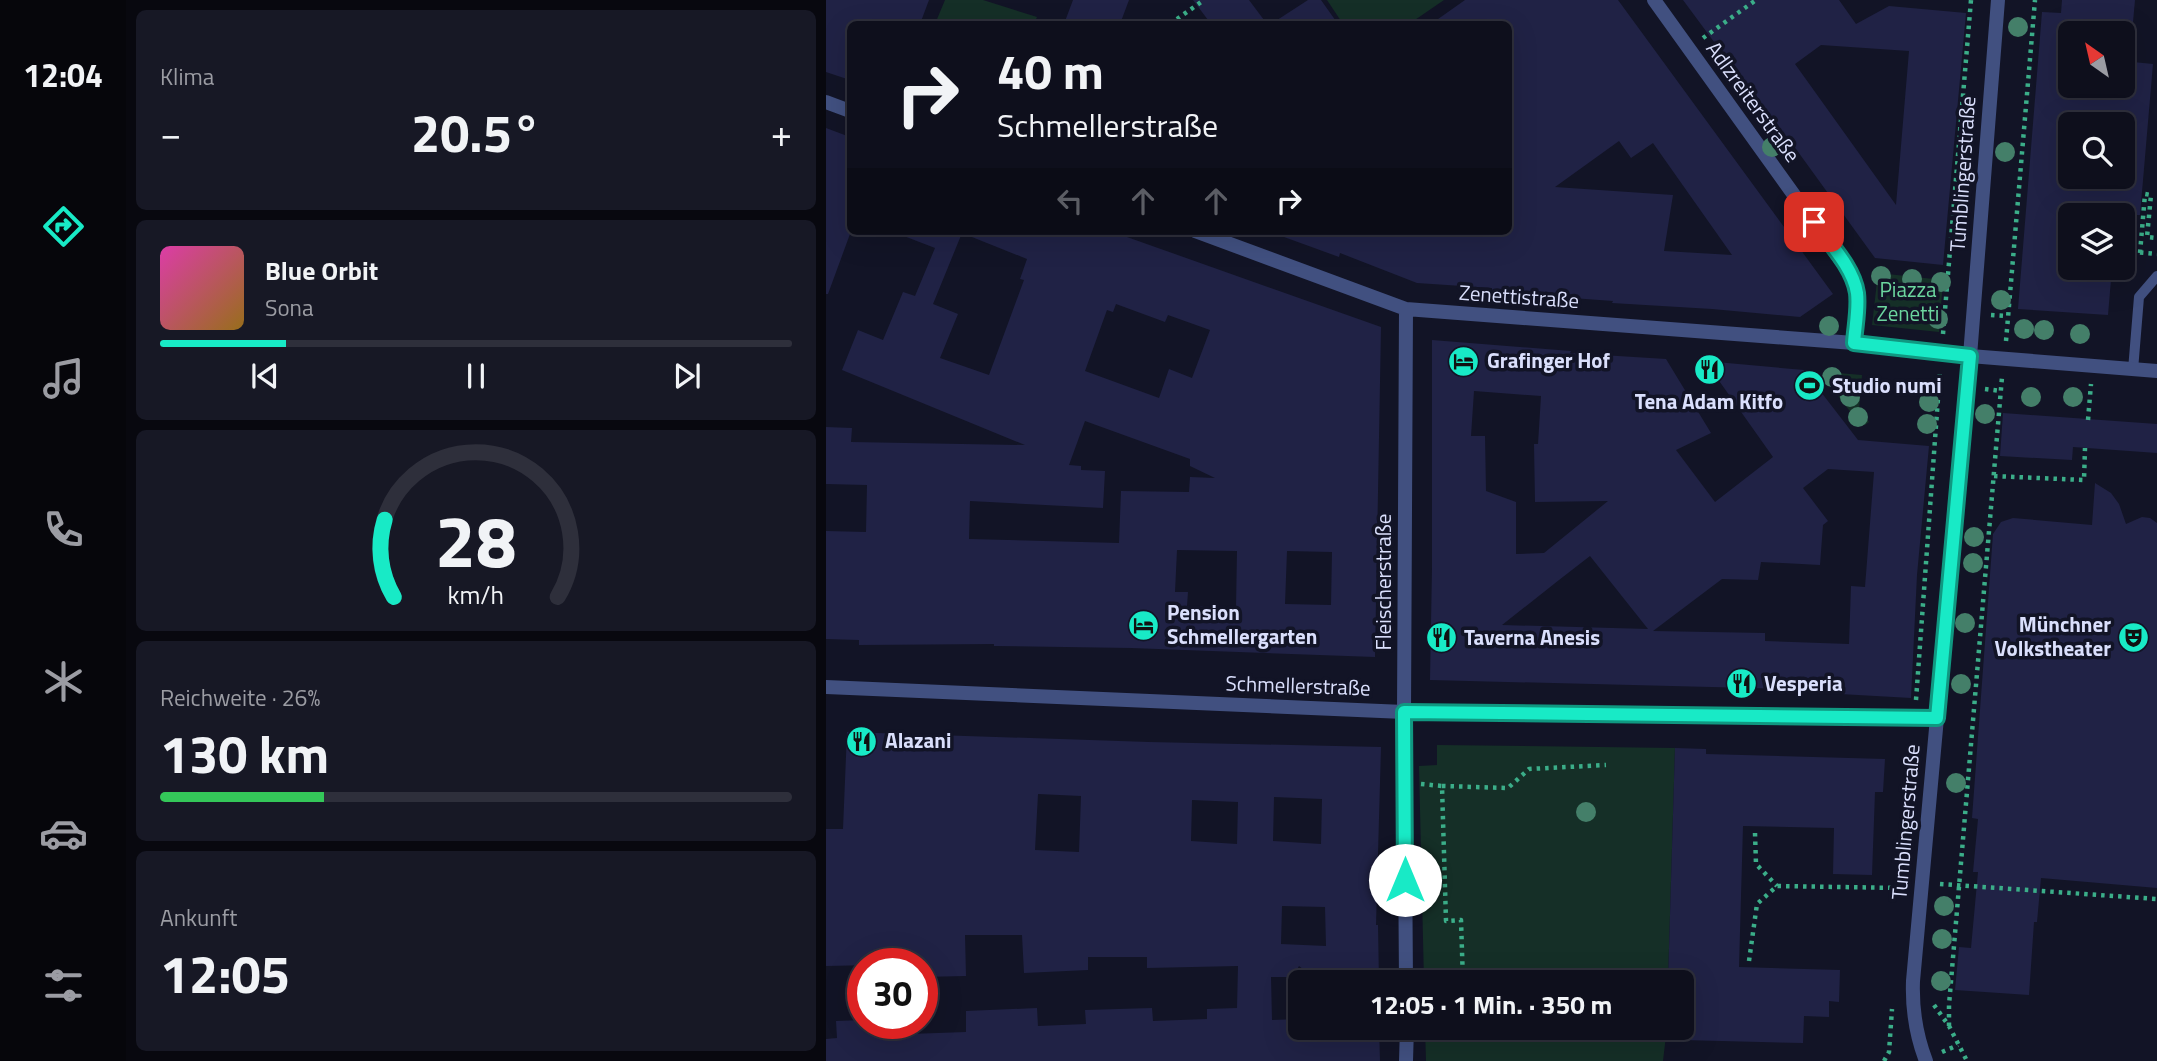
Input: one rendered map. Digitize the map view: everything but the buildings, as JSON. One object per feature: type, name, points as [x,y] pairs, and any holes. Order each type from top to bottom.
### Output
[{"type":"street","name":"Adlzreiterstraße","points":[[1654,0],[1850,273],[1857,301],[1854,343]]},
{"type":"street","name":"Tumblingerstraße","points":[[1926,1061],[1918,1036],[1913,1002],[1970,356],[1998,0]]},
{"type":"street","points":[[826,102],[847,110]]},
{"type":"street","name":"Zenettistraße","points":[[1206,235],[1406,309],[1854,343],[1970,356]]},
{"type":"street","name":"Fleischerstraße","points":[[1406,309],[1406,970]]},
{"type":"street","points":[[1970,356],[2157,371]]},
{"type":"street","name":"Schmellerstraße","points":[[826,687],[1404,712],[1937,718]]},
{"type":"street","points":[[1406,1040],[1406,1061]]},
{"type":"lane","points":[[2133,370],[2139,297],[2157,276]]},
{"type":"path","points":[[1174,21],[1204,0]]},
{"type":"path","points":[[1688,48],[1756,0]]},
{"type":"path","name":"Tumblingerstraße","points":[[1915,717],[1941,353],[1971,0]]},
{"type":"path","points":[[1967,1061],[1949,1026],[1949,1005],[2035,0]]},
{"type":"path","points":[[2140,253],[2145,194],[2151,195],[2147,237],[2157,238]]},
{"type":"path","points":[[2135,252],[2157,254]]},
{"type":"path","points":[[2088,420],[2092,366]]},
{"type":"path","points":[[1994,476],[2084,480],[2085,448]]},
{"type":"path","points":[[1420,784],[1508,788],[1529,769],[1606,765]]},
{"type":"path","points":[[1442,786],[1446,921],[1461,920],[1462,970]]},
{"type":"path","points":[[1755,833],[1756,864],[1777,886]]},
{"type":"path","name":"Tumblingerstraße","points":[[1901,898],[1903,875]]},
{"type":"path","points":[[1922,883],[2157,900]]},
{"type":"path","points":[[1749,961],[1757,904],[1777,886],[1902,888]]},
{"type":"path","points":[[1884,1061],[1889,1052],[1893,1005]]},
{"type":"path","points":[[1941,1061],[1942,1052],[1958,1045]]},
{"type":"green space","points":[[945,0],[983,0],[1037,17],[1035,21],[936,21]]},
{"type":"green space","points":[[1327,0],[1444,0],[1413,21],[1341,21]]},
{"type":"green space","name":"Piazza Zenetti","points":[[1878,273],[1943,280],[1939,332],[1872,325]]},
{"type":"green space","points":[[1826,372],[1862,375],[1859,410],[1869,422],[1865,425],[1859,423],[1825,379]]},
{"type":"green space","points":[[1437,745],[1675,748],[1668,970],[1424,970],[1419,766],[1437,765]]},
{"type":"green space","points":[[1425,1040],[1665,1040],[1663,1061],[1426,1061]]},
{"type":"place","name":"Grafinger Hof","points":[[1464,361]]},
{"type":"place","name":"Tena Adam Kitfo","points":[[1709,370]]},
{"type":"place","name":"Studio numi","points":[[1809,386]]},
{"type":"place","name":"Pension Schmellergarten","points":[[1144,625]]},
{"type":"place","name":"Münchner Volkstheater","points":[[2134,637]]},
{"type":"place","name":"Taverna Anesis","points":[[1441,638]]},
{"type":"place","name":"Vesperia","points":[[1741,684]]},
{"type":"place","name":"Alazani","points":[[862,741]]},
{"type":"route","points":[[1405,880],[1404,712],[1937,718],[1970,356],[1854,343],[1857,301],[1854,283],[1844,263],[1814,222]]}]
